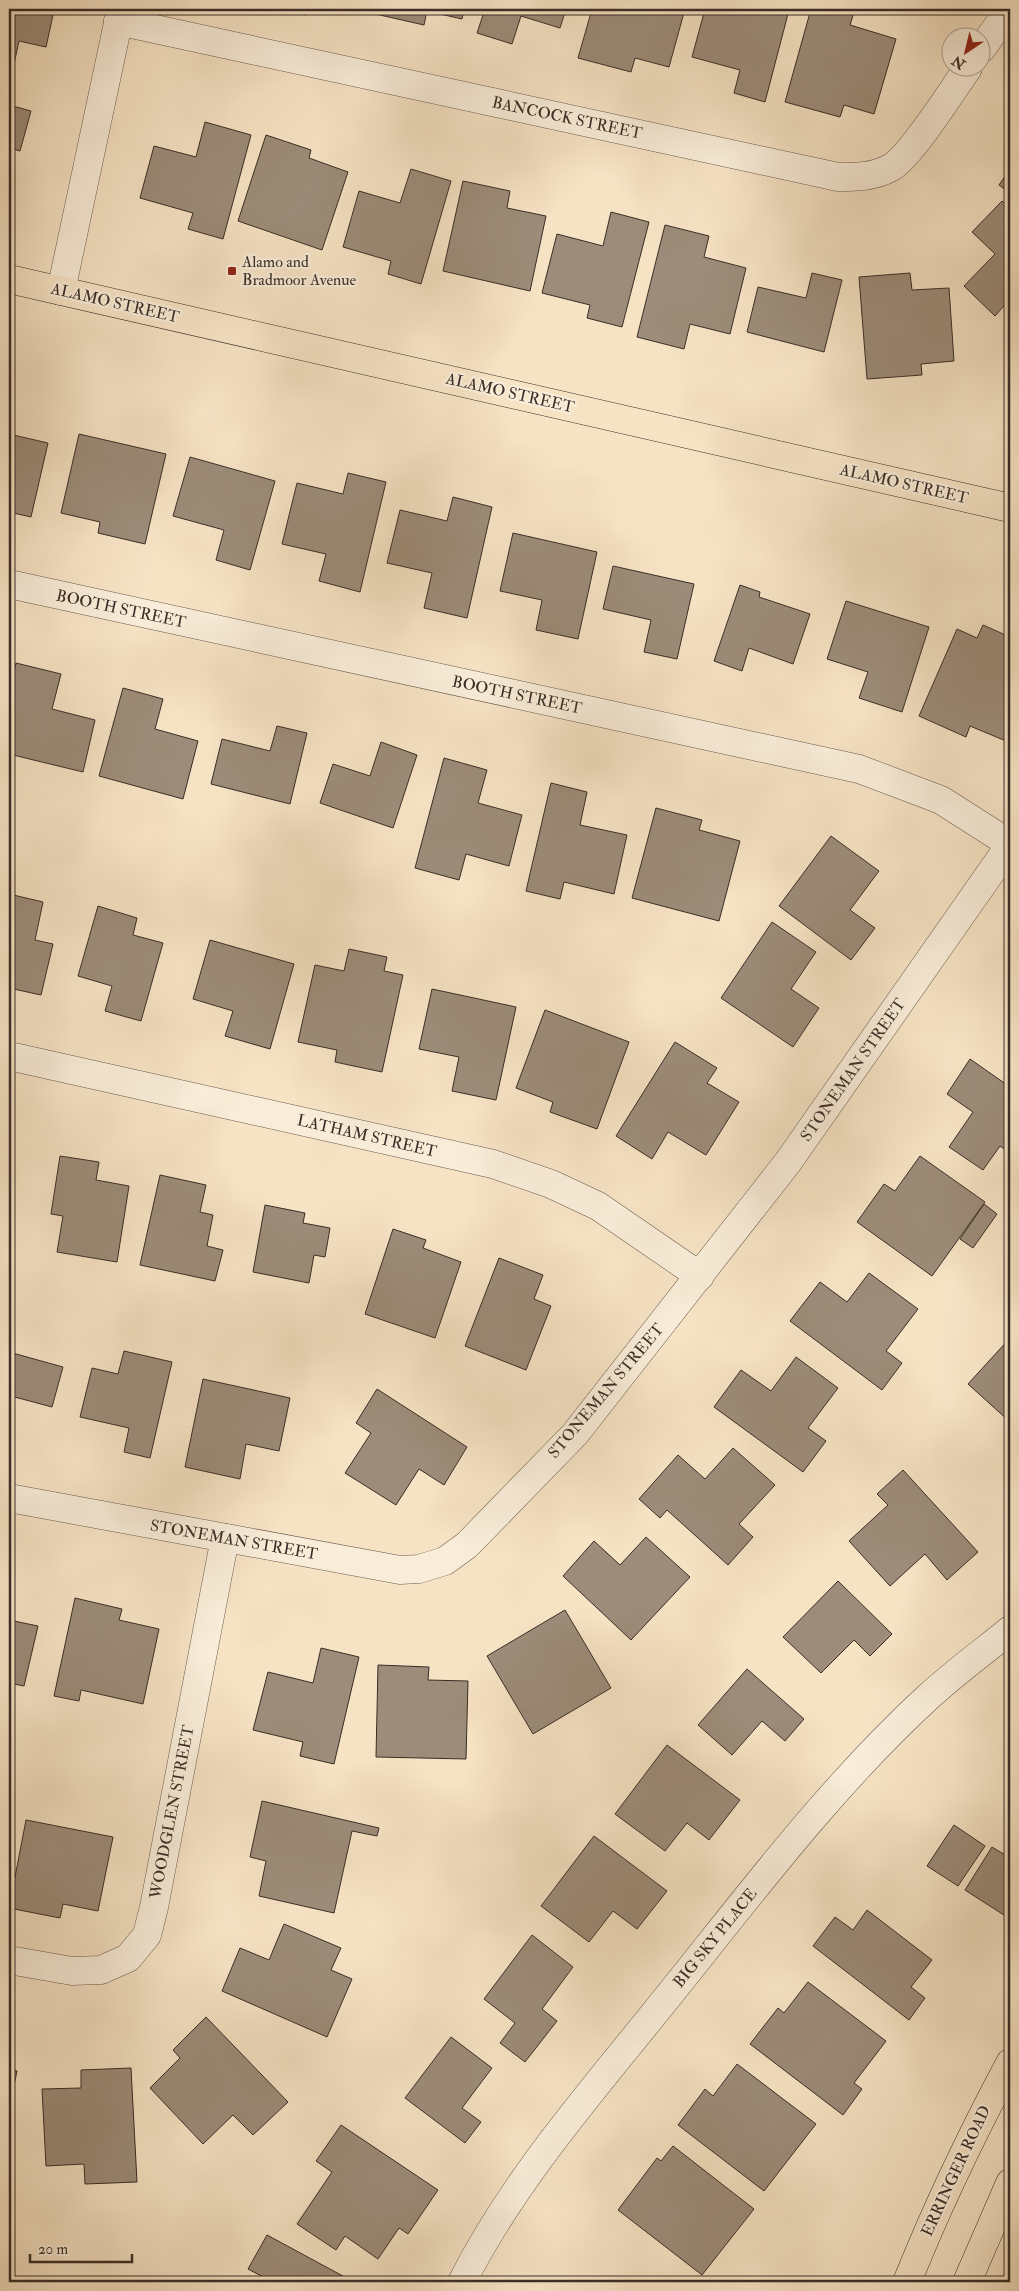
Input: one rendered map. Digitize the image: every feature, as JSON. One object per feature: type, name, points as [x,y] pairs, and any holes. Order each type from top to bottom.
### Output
[{"type":"main road","name":"ALAMO STREET","points":[[9,279],[1010,508]]},
{"type":"main road","name":"ERRINGER ROAD","points":[[907,2282],[930,2225],[982,2115],[1010,2063]]},
{"type":"main road","points":[[967,2282],[1010,2182]]},
{"type":"street","points":[[992,34],[1010,9]]},
{"type":"street","points":[[62,291],[119,15]]},
{"type":"street","name":"BANCOCK STREET","points":[[119,15],[838,177],[866,178],[892,168],[912,147],[961,78]]},
{"type":"street","name":"BOOTH STREET","points":[[9,584],[860,769],[941,800],[1010,845]]},
{"type":"street","name":"STONEMAN STREET","points":[[9,1498],[400,1570],[419,1569],[445,1561],[467,1545],[575,1434],[700,1276],[788,1162],[1010,845]]},
{"type":"street","name":"LATHAM STREET","points":[[9,1056],[493,1164],[551,1184],[598,1206],[700,1276]]},
{"type":"street","name":"WOODGLEN STREET","points":[[9,1960],[72,1971],[101,1970],[128,1958],[147,1935],[154,1907],[224,1538]]},
{"type":"street","name":"BIG SKY PLACE","points":[[462,2282],[478,2250],[552,2140],[801,1832],[862,1763],[927,1697],[1010,1630]]},
{"type":"building","points":[[9,9],[26,9],[53,15],[46,47],[19,41],[9,87]]},
{"type":"building","points":[[283,9],[307,9],[305,15]]},
{"type":"building","points":[[372,9],[464,9],[462,19],[427,11],[424,25],[371,13]]},
{"type":"building","points":[[485,9],[566,9],[560,28],[521,16],[512,44],[477,33]]},
{"type":"building","points":[[592,9],[685,9],[669,67],[635,58],[631,72],[578,58]]},
{"type":"building","points":[[705,9],[734,15],[735,9],[789,10],[765,102],[734,93],[740,70],[692,57]]},
{"type":"building","points":[[811,9],[855,9],[850,25],[896,39],[874,114],[844,105],[840,117],[785,102]]},
{"type":"building","points":[[9,105],[31,111],[20,151],[9,148]]},
{"type":"building","points":[[205,122],[251,135],[223,239],[188,229],[193,213],[140,198],[154,146],[196,157]]},
{"type":"building","points":[[266,135],[311,150],[309,158],[348,172],[322,250],[238,221]]},
{"type":"building","points":[[411,169],[451,181],[421,284],[388,274],[391,261],[343,247],[359,191],[400,203]]},
{"type":"building","points":[[1010,169],[1010,193],[999,185]]},
{"type":"building","points":[[463,181],[510,191],[507,208],[546,216],[530,291],[443,271]]},
{"type":"building","points":[[1002,201],[1010,209],[1010,299],[995,316],[964,286],[995,254],[972,232]]},
{"type":"building","points":[[611,212],[649,222],[622,327],[587,318],[590,305],[542,293],[557,234],[603,246]]},
{"type":"building","points":[[665,225],[709,236],[704,257],[746,268],[730,334],[690,324],[684,349],[637,337]]},
{"type":"building","points":[[812,273],[842,280],[824,352],[747,332],[758,287],[806,298]]},
{"type":"building","points":[[910,273],[912,290],[949,288],[954,361],[921,364],[922,375],[867,379],[859,277]]},
{"type":"building","points":[[9,434],[48,443],[31,517],[9,512],[11,479],[9,479]]},
{"type":"building","points":[[79,434],[166,454],[145,544],[98,533],[100,522],[61,513]]},
{"type":"building","points":[[190,457],[275,481],[250,570],[216,560],[224,530],[173,516]]},
{"type":"building","points":[[348,473],[386,482],[360,592],[319,581],[326,554],[282,544],[297,483],[343,494]]},
{"type":"building","points":[[453,497],[492,507],[467,618],[424,608],[432,573],[387,563],[400,510],[447,521]]},
{"type":"building","points":[[513,533],[597,552],[578,639],[536,630],[542,600],[500,591]]},
{"type":"building","points":[[613,566],[694,584],[677,659],[644,652],[651,620],[603,609]]},
{"type":"building","points":[[740,585],[760,592],[759,597],[810,614],[793,664],[749,648],[742,671],[714,661]]},
{"type":"building","points":[[846,601],[929,627],[902,712],[859,698],[868,672],[827,659]]},
{"type":"building","points":[[983,625],[1010,637],[1010,730],[1006,741],[970,726],[966,737],[919,716],[957,629],[977,638]]},
{"type":"building","points":[[16,663],[61,674],[52,709],[95,720],[83,772],[9,754],[9,694]]},
{"type":"building","points":[[123,688],[163,699],[155,729],[198,741],[183,799],[99,776]]},
{"type":"building","points":[[277,726],[307,733],[290,804],[211,784],[222,739],[270,751]]},
{"type":"building","points":[[381,742],[417,755],[393,828],[320,803],[333,764],[370,776]]},
{"type":"building","points":[[444,758],[487,770],[478,803],[522,815],[509,866],[466,854],[459,880],[415,868]]},
{"type":"building","points":[[551,783],[587,792],[580,825],[627,835],[614,894],[564,882],[560,899],[526,891]]},
{"type":"building","points":[[656,808],[702,820],[699,830],[740,841],[719,921],[632,898]]},
{"type":"building","points":[[831,836],[879,871],[850,910],[875,928],[851,960],[779,906]]},
{"type":"building","points":[[9,894],[43,902],[35,940],[53,944],[41,995],[9,988]]},
{"type":"building","points":[[98,906],[137,918],[133,935],[163,943],[141,1021],[105,1011],[112,986],[78,976]]},
{"type":"building","points":[[772,922],[816,952],[791,989],[819,1008],[793,1047],[721,998]]},
{"type":"building","points":[[210,940],[294,964],[270,1049],[225,1036],[233,1011],[193,999]]},
{"type":"building","points":[[349,949],[387,957],[384,971],[403,975],[382,1072],[335,1062],[337,1050],[298,1042],[315,965],[344,971]]},
{"type":"building","points":[[432,989],[516,1007],[496,1100],[452,1091],[459,1057],[419,1049]]},
{"type":"building","points":[[545,1010],[629,1042],[597,1129],[550,1112],[553,1102],[516,1088]]},
{"type":"building","points":[[675,1042],[717,1068],[707,1083],[739,1102],[706,1155],[668,1132],[652,1159],[616,1136]]},
{"type":"building","points":[[970,1059],[1010,1087],[1010,1153],[1000,1146],[983,1170],[949,1147],[973,1112],[947,1094]]},
{"type":"building","points":[[60,1156],[99,1162],[96,1180],[129,1186],[117,1262],[57,1252],[63,1216],[51,1214]]},
{"type":"building","points":[[920,1156],[985,1202],[932,1276],[857,1222],[884,1184],[895,1191]]},
{"type":"building","points":[[160,1175],[206,1185],[200,1212],[213,1215],[207,1246],[223,1250],[215,1281],[140,1265]]},
{"type":"building","points":[[984,1204],[997,1214],[973,1248],[960,1239]]},
{"type":"building","points":[[265,1205],[305,1213],[303,1223],[330,1228],[325,1257],[314,1255],[309,1283],[253,1272]]},
{"type":"building","points":[[393,1229],[426,1240],[423,1248],[461,1262],[435,1338],[365,1314]]},
{"type":"building","points":[[499,1258],[543,1275],[534,1299],[551,1306],[526,1370],[465,1346]]},
{"type":"building","points":[[869,1273],[918,1309],[886,1351],[902,1363],[882,1390],[790,1321],[820,1282],[847,1302]]},
{"type":"building","points":[[1010,1338],[1010,1422],[968,1384]]},
{"type":"building","points":[[124,1351],[172,1362],[150,1458],[124,1452],[129,1428],[80,1417],[92,1368],[118,1374]]},
{"type":"building","points":[[9,1352],[63,1367],[52,1407],[11,1396],[9,1406]]},
{"type":"building","points":[[796,1357],[838,1388],[808,1428],[826,1441],[803,1472],[714,1407],[741,1370],[771,1391]]},
{"type":"building","points":[[203,1379],[290,1398],[279,1451],[246,1444],[240,1479],[185,1467]]},
{"type":"building","points":[[377,1389],[467,1447],[444,1485],[419,1469],[396,1505],[345,1473],[371,1433],[356,1423]]},
{"type":"building","points":[[733,1448],[775,1485],[739,1524],[753,1537],[728,1565],[667,1510],[660,1518],[639,1499],[678,1455],[705,1479]]},
{"type":"building","points":[[903,1470],[978,1552],[947,1580],[925,1554],[890,1586],[849,1541],[888,1505],[877,1494]]},
{"type":"building","points":[[646,1537],[690,1577],[631,1640],[563,1576],[594,1541],[620,1565]]},
{"type":"building","points":[[838,1581],[892,1634],[870,1656],[854,1640],[821,1673],[783,1637]]},
{"type":"building","points":[[75,1598],[122,1609],[119,1620],[159,1629],[143,1704],[81,1690],[79,1701],[54,1696]]},
{"type":"building","points":[[565,1610],[611,1688],[533,1734],[487,1656]]},
{"type":"building","points":[[9,1620],[38,1626],[24,1686],[9,1683]]},
{"type":"building","points":[[321,1648],[359,1657],[334,1764],[300,1756],[303,1742],[253,1730],[268,1672],[313,1683]]},
{"type":"building","points":[[378,1665],[429,1667],[428,1680],[468,1681],[466,1759],[376,1757]]},
{"type":"building","points":[[747,1669],[804,1719],[785,1741],[762,1721],[732,1755],[698,1725]]},
{"type":"building","points":[[667,1745],[740,1800],[709,1840],[687,1823],[665,1851],[615,1814]]},
{"type":"building","points":[[262,1801],[379,1828],[377,1836],[352,1831],[334,1913],[259,1896],[266,1861],[250,1857]]},
{"type":"building","points":[[26,1820],[113,1837],[98,1911],[63,1904],[60,1918],[9,1908]]},
{"type":"building","points":[[954,1825],[985,1846],[958,1886],[927,1866]]},
{"type":"building","points":[[594,1836],[667,1891],[637,1929],[613,1911],[589,1942],[541,1906]]},
{"type":"building","points":[[992,1847],[1010,1858],[1010,1919],[965,1890]]},
{"type":"building","points":[[867,1910],[932,1960],[911,1987],[925,1998],[909,2020],[813,1946],[835,1917],[853,1930]]},
{"type":"building","points":[[284,1924],[341,1948],[331,1970],[352,1979],[327,2037],[222,1991],[240,1948],[269,1960]]},
{"type":"building","points":[[532,1935],[573,1967],[542,2009],[557,2021],[525,2062],[500,2043],[515,2023],[484,1999]]},
{"type":"building","points":[[808,1982],[886,2041],[854,2083],[862,2089],[843,2115],[750,2044],[778,2008],[784,2013]]},
{"type":"building","points":[[206,2017],[288,2102],[253,2135],[233,2115],[203,2144],[150,2088],[180,2058],[173,2050]]},
{"type":"building","points":[[451,2037],[492,2068],[462,2108],[481,2122],[465,2143],[405,2098]]},
{"type":"building","points":[[737,2064],[816,2124],[764,2191],[678,2125],[705,2089],[713,2096]]},
{"type":"building","points":[[131,2068],[137,2182],[85,2184],[84,2164],[46,2166],[42,2089],[81,2088],[81,2070]]},
{"type":"building","points":[[9,2069],[17,2071],[9,2109]]},
{"type":"building","points":[[341,2125],[438,2190],[408,2234],[399,2228],[378,2259],[345,2236],[336,2250],[297,2224],[332,2172],[316,2161]]},
{"type":"building","points":[[673,2146],[754,2209],[702,2275],[618,2210],[657,2158],[661,2161]]},
{"type":"building","points":[[267,2235],[354,2282],[268,2282],[269,2280],[248,2269]]},
{"type":"place","name":"Alamo and Bradmoor Avenue","points":[[232,271]]}]
